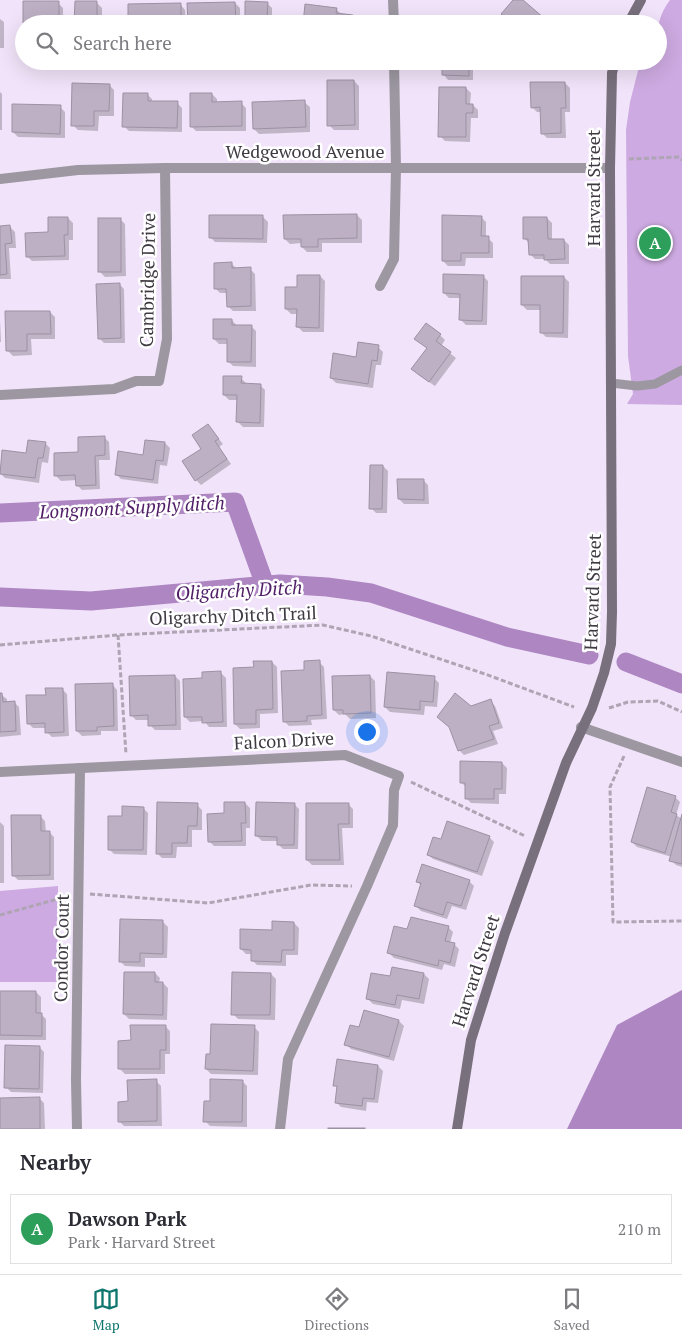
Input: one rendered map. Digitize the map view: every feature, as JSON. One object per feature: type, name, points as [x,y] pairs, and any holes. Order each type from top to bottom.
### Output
[{"type":"street","points":[[393,0],[394,15]]},
{"type":"street","points":[[633,15],[641,0]]},
{"type":"street","points":[[380,286],[394,258],[396,168],[394,70]]},
{"type":"street","name":"Harvard Street","points":[[456,1129],[471,1040],[505,933],[566,763],[592,708],[604,673],[611,644],[610,168],[613,70]]},
{"type":"street","name":"Wedgewood Avenue","points":[[0,179],[78,170],[165,168],[610,168]]},
{"type":"street","name":"Cambridge Drive","points":[[0,395],[114,389],[136,381],[160,381],[167,339],[165,168]]},
{"type":"street","points":[[582,728],[682,762]]},
{"type":"street","name":"Falcon Drive","points":[[0,772],[345,755],[399,776]]},
{"type":"street","name":"Condor Court","points":[[77,1129],[80,768]]},
{"type":"street","points":[[280,1129],[288,1059],[393,825],[394,790],[399,776]]},
{"type":"lane","points":[[611,383],[637,386],[655,384],[682,370]]},
{"type":"path","points":[[629,159],[678,157],[682,160]]},
{"type":"path","name":"Oligarchy Ditch Trail","points":[[0,645],[118,634],[323,625],[372,636],[485,674],[574,708]]},
{"type":"path","points":[[118,634],[126,765]]},
{"type":"path","points":[[609,708],[628,702],[658,702],[682,712]]},
{"type":"path","points":[[629,744],[610,787],[613,922],[682,921]]},
{"type":"path","points":[[399,776],[538,841]]},
{"type":"path","points":[[0,915],[79,893],[208,903],[310,885],[367,886]]},
{"type":"shaded area","points":[[670,0],[682,0],[682,405],[627,404],[633,394],[628,356],[626,130],[630,102],[638,70],[667,70],[667,15],[661,15]]},
{"type":"shaded area","points":[[58,886],[57,982],[0,982],[0,891]]},
{"type":"shaded area","points":[[682,990],[682,1129],[567,1129],[617,1025]]},
{"type":"building","points":[[513,0],[523,0],[540,15],[502,15],[501,14]]},
{"type":"building","points":[[23,1],[59,1],[59,15],[23,15]]},
{"type":"building","points":[[75,1],[97,1],[97,15],[74,15]]},
{"type":"building","points":[[245,1],[268,2],[267,15],[245,15]]},
{"type":"building","points":[[235,2],[236,15],[188,15],[187,3]]},
{"type":"building","points":[[181,3],[181,15],[128,15],[128,4]]},
{"type":"building","points":[[305,4],[337,8],[336,13],[353,15],[304,15]]},
{"type":"building","points":[[442,70],[469,70],[469,76],[442,75]]},
{"type":"building","points":[[327,80],[354,80],[355,125],[327,126]]},
{"type":"building","points":[[530,82],[565,82],[566,108],[561,108],[561,133],[541,134],[540,107],[531,108]]},
{"type":"building","points":[[72,83],[110,84],[109,111],[94,111],[94,126],[71,126]]},
{"type":"building","points":[[439,87],[466,87],[466,104],[473,104],[473,113],[466,113],[466,137],[438,137]]},
{"type":"building","points":[[123,93],[148,93],[148,101],[178,101],[177,128],[122,127]]},
{"type":"building","points":[[190,93],[212,93],[212,102],[242,101],[242,126],[190,127]]},
{"type":"building","points":[[305,100],[306,127],[253,129],[252,102]]},
{"type":"building","points":[[12,104],[61,105],[60,134],[12,132]]},
{"type":"building","points":[[357,214],[357,238],[318,239],[318,247],[301,247],[301,239],[284,239],[283,215]]},
{"type":"building","points":[[209,215],[263,215],[263,239],[209,238]]},
{"type":"building","points":[[442,215],[482,216],[481,236],[489,236],[489,253],[461,253],[461,261],[442,261]]},
{"type":"building","points":[[48,217],[68,217],[68,235],[64,235],[65,256],[26,257],[25,233],[48,232]]},
{"type":"building","points":[[523,217],[547,217],[548,239],[564,239],[565,259],[544,260],[544,255],[529,255],[528,239],[523,239]]},
{"type":"building","points":[[98,218],[121,218],[121,272],[98,272]]},
{"type":"building","points":[[10,225],[12,243],[5,244],[7,274],[0,275],[0,226]]},
{"type":"building","points":[[232,262],[232,268],[251,267],[251,306],[227,307],[226,289],[214,289],[214,263]]},
{"type":"building","points":[[443,274],[484,275],[482,321],[459,320],[460,294],[443,293]]},
{"type":"building","points":[[297,275],[320,275],[319,328],[296,327],[297,309],[285,309],[285,287],[297,287]]},
{"type":"building","points":[[521,276],[564,276],[563,333],[540,333],[540,305],[521,305]]},
{"type":"building","points":[[120,283],[121,338],[98,339],[96,284]]},
{"type":"building","points":[[5,311],[50,311],[51,334],[27,334],[27,351],[6,351]]},
{"type":"building","points":[[213,319],[232,319],[232,325],[252,325],[251,362],[227,362],[227,339],[213,339]]},
{"type":"building","points":[[426,323],[441,334],[436,341],[451,352],[429,382],[411,369],[427,348],[414,339]]},
{"type":"building","points":[[358,342],[379,345],[377,361],[372,360],[368,384],[330,378],[333,353],[356,357]]},
{"type":"building","points":[[223,376],[242,376],[241,383],[261,384],[260,423],[236,422],[237,395],[223,395]]},
{"type":"building","points":[[208,424],[219,439],[215,441],[227,459],[195,481],[182,461],[201,449],[192,435]]},
{"type":"building","points":[[105,436],[105,455],[95,456],[96,485],[76,486],[75,475],[54,476],[54,453],[78,452],[78,437]]},
{"type":"building","points":[[28,440],[46,442],[43,458],[38,458],[35,478],[0,474],[2,450],[26,453]]},
{"type":"building","points":[[145,440],[165,442],[163,461],[156,460],[153,480],[115,475],[118,451],[143,455]]},
{"type":"building","points":[[370,465],[383,465],[382,509],[369,509]]},
{"type":"building","points":[[397,479],[424,479],[424,500],[398,499]]},
{"type":"building","points":[[320,660],[322,715],[307,716],[307,721],[283,722],[281,671],[304,670],[304,661]]},
{"type":"building","points":[[253,661],[272,661],[273,709],[256,710],[256,724],[234,724],[233,668],[254,667]]},
{"type":"building","points":[[221,671],[223,722],[202,723],[202,717],[184,717],[183,679],[202,678],[202,672]]},
{"type":"building","points":[[387,672],[435,676],[433,702],[420,701],[420,710],[384,707]]},
{"type":"building","points":[[175,675],[176,725],[148,726],[148,715],[130,716],[129,676]]},
{"type":"building","points":[[370,675],[371,713],[343,714],[343,710],[333,710],[332,676]]},
{"type":"building","points":[[113,683],[114,726],[97,727],[97,731],[76,731],[75,684]]},
{"type":"building","points":[[45,688],[63,688],[64,732],[45,733],[45,723],[27,724],[26,695],[46,695]]},
{"type":"building","points":[[0,693],[2,693],[3,702],[15,701],[16,731],[0,732]]},
{"type":"building","points":[[455,693],[471,706],[491,699],[499,723],[489,726],[494,739],[458,751],[449,727],[437,717]]},
{"type":"building","points":[[460,761],[502,762],[502,789],[494,789],[494,799],[465,799],[465,783],[460,783]]},
{"type":"building","points":[[647,787],[676,796],[671,812],[677,814],[665,853],[631,842]]},
{"type":"building","points":[[157,802],[198,803],[197,826],[188,826],[187,843],[172,843],[172,854],[156,854]]},
{"type":"building","points":[[224,802],[245,802],[246,823],[241,823],[242,841],[208,842],[207,814],[224,813]]},
{"type":"building","points":[[256,802],[295,803],[294,845],[277,845],[277,837],[255,836]]},
{"type":"building","points":[[306,803],[349,803],[349,824],[338,824],[340,860],[306,860]]},
{"type":"building","points":[[122,806],[144,807],[143,850],[108,850],[108,816],[122,816]]},
{"type":"building","points":[[682,814],[682,864],[669,861]]},
{"type":"building","points":[[11,815],[41,815],[41,831],[50,831],[50,875],[12,876]]},
{"type":"building","points":[[447,821],[490,836],[477,872],[427,855],[433,837],[441,839]]},
{"type":"building","points":[[422,864],[470,880],[461,906],[447,902],[443,915],[414,906],[421,883],[416,882]]},
{"type":"building","points":[[411,917],[449,926],[445,941],[455,943],[450,963],[439,960],[438,966],[387,953],[394,926],[407,929]]},
{"type":"building","points":[[120,919],[163,920],[163,954],[140,953],[140,962],[119,962]]},
{"type":"building","points":[[272,921],[294,922],[294,950],[282,950],[281,962],[251,961],[251,950],[240,949],[240,929],[272,930]]},
{"type":"building","points":[[392,967],[424,973],[419,999],[397,995],[395,1005],[366,999],[371,973],[390,976]]},
{"type":"building","points":[[124,972],[155,972],[155,982],[163,982],[163,1015],[123,1014]]},
{"type":"building","points":[[232,972],[271,973],[270,1015],[231,1015]]},
{"type":"building","points":[[0,991],[36,991],[36,1013],[42,1013],[42,1036],[0,1035]]},
{"type":"building","points":[[364,1010],[399,1020],[389,1057],[344,1045],[350,1025],[359,1027]]},
{"type":"building","points":[[211,1024],[255,1025],[253,1071],[205,1069],[206,1054],[210,1054]]},
{"type":"building","points":[[130,1025],[166,1025],[166,1050],[160,1050],[160,1069],[118,1069],[118,1041],[131,1040]]},
{"type":"building","points":[[5,1045],[40,1046],[39,1089],[4,1088]]},
{"type":"building","points":[[337,1059],[378,1065],[374,1099],[363,1098],[362,1106],[335,1103],[337,1086],[333,1086]]},
{"type":"building","points":[[157,1079],[157,1121],[118,1122],[118,1102],[128,1101],[127,1080]]},
{"type":"building","points":[[210,1079],[243,1080],[242,1122],[203,1122],[204,1101],[210,1101]]},
{"type":"building","points":[[40,1097],[40,1129],[0,1129],[0,1098]]},
{"type":"building","points":[[365,1128],[365,1129],[328,1129]]},
{"type":"waterway","name":"Longmont Supply ditch","points":[[0,513],[235,502],[265,585]]},
{"type":"waterway","name":"Oligarchy Ditch","points":[[0,597],[91,601],[280,584],[327,587],[371,593],[507,637],[589,655]]},
{"type":"waterway","name":"Oligarchy Ditch","points":[[626,662],[682,684]]},
{"type":"place","name":"Dawson Park","points":[[655,243]]}]
